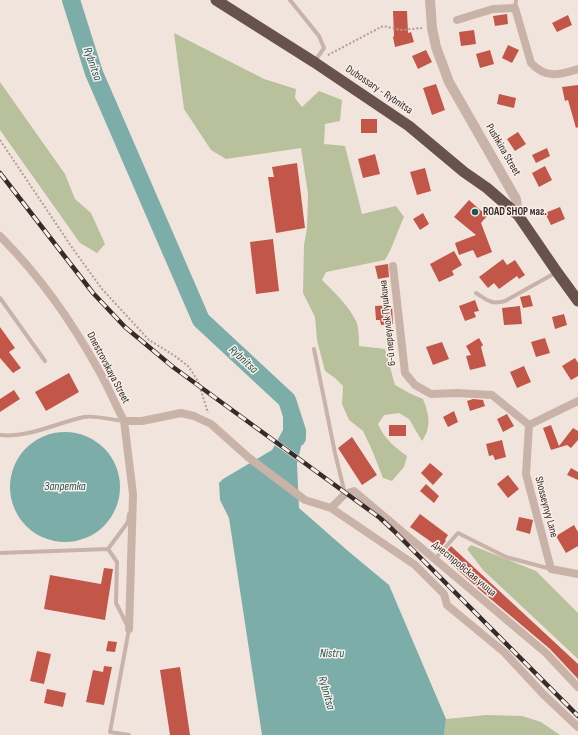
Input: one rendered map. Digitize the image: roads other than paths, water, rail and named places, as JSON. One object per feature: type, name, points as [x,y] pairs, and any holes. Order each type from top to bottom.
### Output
[{"type":"highway","name":"Dubossary - Rybnitsa","points":[[216,0],[314,62],[410,126],[518,215]]},
{"type":"highway","name":"Pushkina Street","points":[[518,215],[556,272],[578,301]]},
{"type":"street","name":"Pushkina Street","points":[[430,0],[432,28],[436,47],[449,82],[516,199],[518,215]]},
{"type":"street","points":[[457,20],[516,4],[531,63],[537,69],[547,74],[560,75],[578,69]]},
{"type":"street","name":"Dnestrovskaya Street","points":[[0,236],[20,256],[49,290],[98,369],[124,421],[142,421],[181,413],[194,416],[211,424],[248,457],[305,500],[331,508]]},
{"type":"street","name":"6-й переулок Пушкина","points":[[393,266],[405,373],[415,385],[431,394],[457,393],[492,395],[529,424]]},
{"type":"street","points":[[529,424],[578,401]]},
{"type":"street","points":[[124,421],[133,494],[129,629]]},
{"type":"street","name":"Shosseynyy Lane","points":[[529,424],[526,474],[551,570]]},
{"type":"street","name":"Днестровская улица","points":[[345,494],[354,491],[546,653],[578,687]]},
{"type":"street","points":[[345,494],[331,508],[416,565],[444,594],[448,605],[504,652],[543,694],[578,727]]},
{"type":"street","points":[[551,570],[578,574]]},
{"type":"lane","points":[[290,0],[319,36],[324,48],[314,62]]},
{"type":"lane","points":[[476,293],[490,302],[498,303],[505,301],[556,272]]},
{"type":"lane","points":[[0,298],[45,360]]},
{"type":"lane","points":[[314,349],[335,453],[345,494]]},
{"type":"lane","points":[[0,435],[7,436],[26,434],[86,417],[124,421]]},
{"type":"lane","points":[[108,549],[128,522],[133,494]]},
{"type":"lane","points":[[435,560],[458,533],[506,557],[551,570]]},
{"type":"lane","points":[[0,553],[108,549]]},
{"type":"lane","points":[[108,549],[117,562],[116,603],[129,629],[110,732],[129,735]]},
{"type":"water","name":"Nistru","points":[[300,415],[303,438],[297,464],[299,508],[389,585],[446,719],[444,735],[262,735],[229,518],[220,500],[219,483],[223,479],[272,450],[283,430],[283,417]]},
{"type":"water","name":"Запретка","points":[[65,432],[86,436],[104,448],[116,466],[120,487],[116,508],[104,526],[86,538],[65,542],[44,538],[26,526],[14,508],[10,487],[14,466],[26,448],[44,436]]},
{"type":"waterway","name":"Rybnitsa","points":[[71,0],[94,73],[201,320],[287,400],[297,431],[297,438]]},
{"type":"railway","points":[[0,173],[93,293],[125,327],[173,367],[380,518],[578,716]]},
{"type":"place","name":"ROAD SHOP маг.","points":[[475,212]]}]
